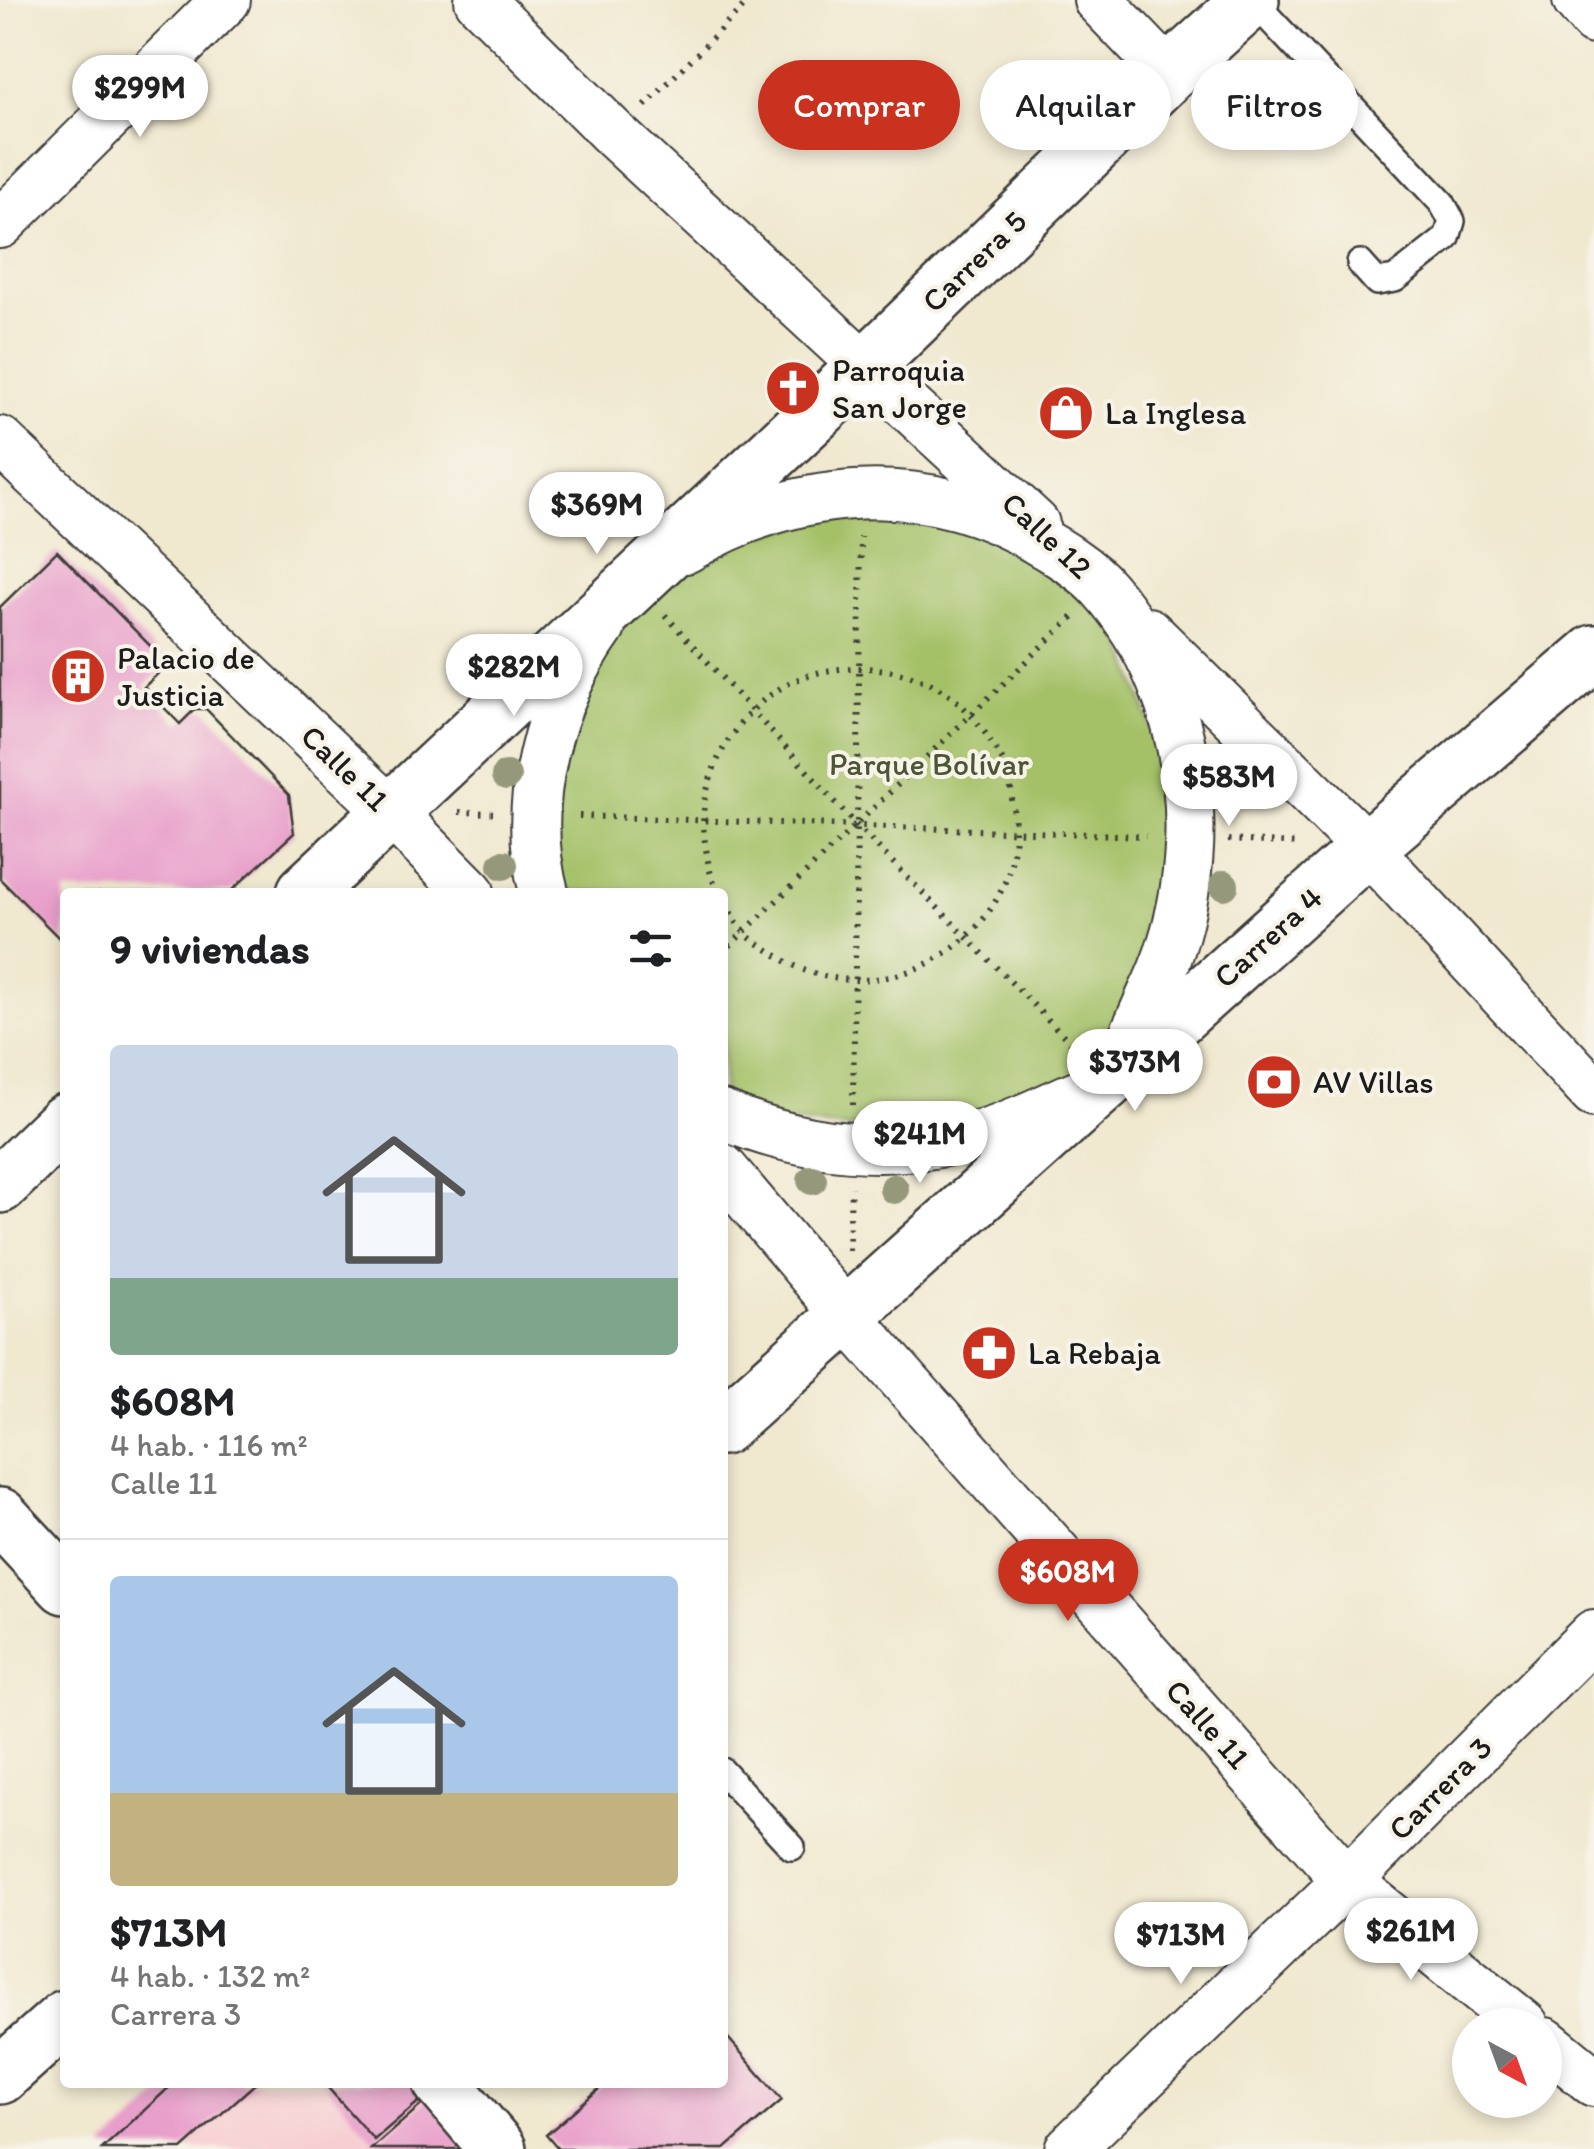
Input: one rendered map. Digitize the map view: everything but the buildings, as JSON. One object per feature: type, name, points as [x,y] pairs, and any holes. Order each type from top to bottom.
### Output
[{"type":"main road","name":"Carrera 5","points":[[1171,71],[1252,0]]},
{"type":"main road","name":"Carrera 5","points":[[308,888],[864,367],[1089,150]]},
{"type":"main road","name":"Carrera 4","points":[[728,1423],[1367,848],[1594,653]]},
{"type":"main road","points":[[0,1184],[60,1127]]},
{"type":"main road","points":[[0,1516],[60,1581]]},
{"type":"main road","points":[[0,2076],[60,2022]]},
{"type":"main road","points":[[446,2088],[498,2149]]},
{"type":"street","points":[[0,224],[226,0]]},
{"type":"street","name":"Calle 12","points":[[479,0],[616,135],[1103,587],[1367,848],[1594,1093]]},
{"type":"street","points":[[1098,0],[1155,60]]},
{"type":"street","points":[[1576,0],[1594,20]]},
{"type":"street","name":"Calle 11","points":[[0,441],[466,888]]},
{"type":"street","points":[[544,888],[536,814],[544,751],[564,691],[595,635],[634,580],[718,530],[764,511],[812,498],[862,494],[915,497],[983,514],[1016,527],[1062,554],[1103,587],[1142,642],[1170,704],[1186,770],[1191,838],[1184,901],[1167,963],[1109,1080],[1010,1125],[958,1140],[906,1148],[852,1149],[802,1142],[728,1118]]},
{"type":"street","name":"Calle 11","points":[[728,1175],[846,1316],[1347,1881],[1503,2008]]},
{"type":"street","name":"Carrera 3","points":[[1069,2149],[1347,1881],[1594,1634]]},
{"type":"street","points":[[1562,2056],[1594,2082]]},
{"type":"lane","points":[[1252,0],[1442,203],[1452,221],[1447,238],[1395,280],[1377,282],[1360,262]]},
{"type":"lane","points":[[728,1778],[792,1847]]},
{"type":"path","points":[[616,135],[750,0]]},
{"type":"path","points":[[846,1316],[862,494]]},
{"type":"path","points":[[634,580],[857,826],[1109,1080]]},
{"type":"path","points":[[728,948],[1103,587]]},
{"type":"path","points":[[716,888],[702,820],[715,760],[751,710],[801,678],[859,666],[921,679],[973,714],[1008,768],[1017,832],[1003,890],[968,938],[916,971],[855,982],[794,968],[744,933],[728,907]]},
{"type":"path","points":[[390,811],[1191,838],[1367,848]]},
{"type":"shaded area","points":[[168,2088],[445,2088],[498,2149],[102,2149]]},
{"type":"green space","name":"Parque Bolívar","points":[[915,497],[1103,587],[1191,838],[1109,1080],[958,1140],[728,1116],[728,888],[544,888],[564,691],[675,555]]},
{"type":"place","name":"Parroquia San Jorge","points":[[793,388]]},
{"type":"place","name":"La Inglesa","points":[[1066,413]]},
{"type":"place","name":"Palacio de Justicia","points":[[78,676]]},
{"type":"place","name":"AV Villas","points":[[1274,1082]]},
{"type":"place","name":"La Rebaja","points":[[989,1353]]}]
